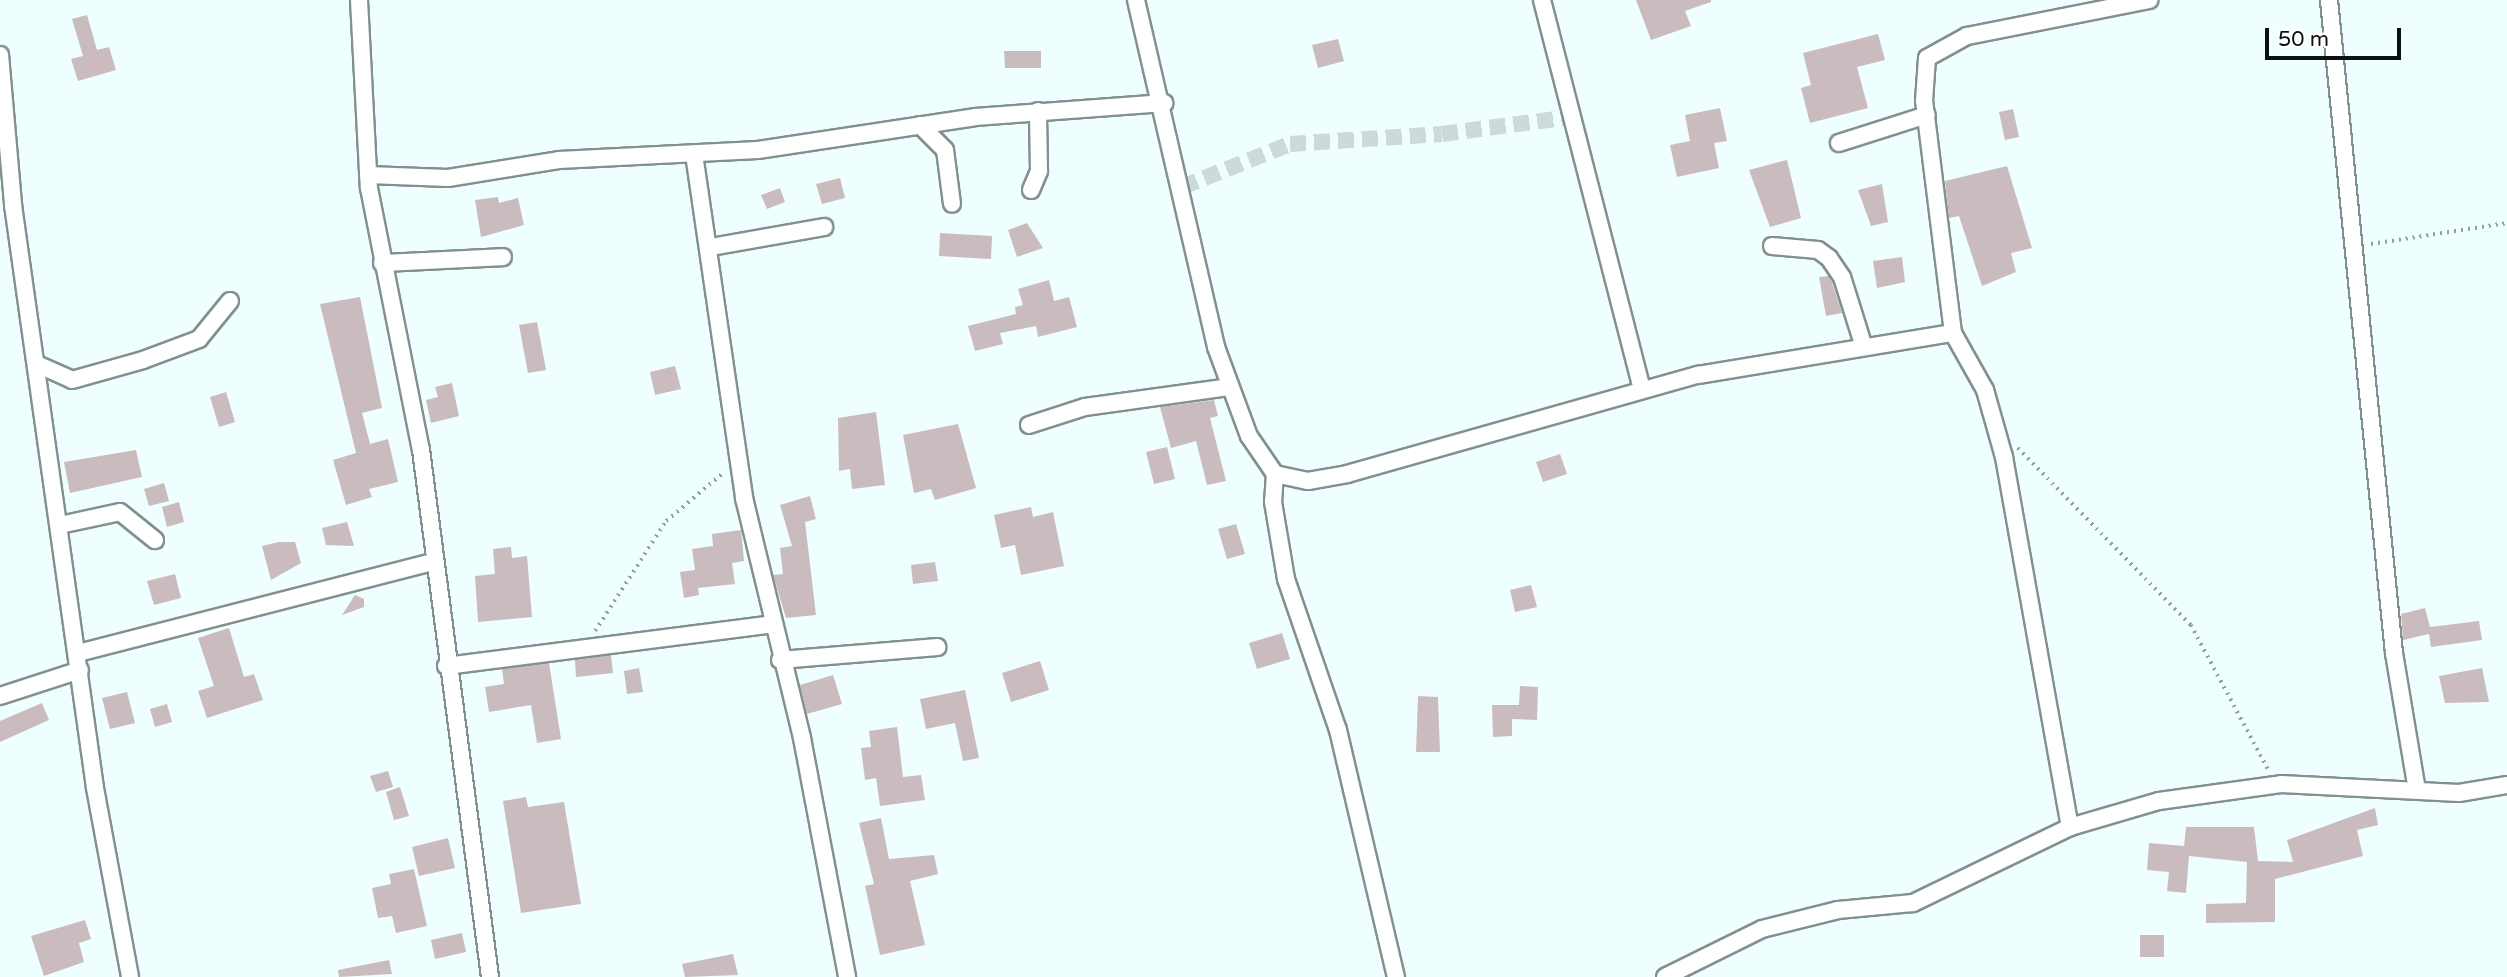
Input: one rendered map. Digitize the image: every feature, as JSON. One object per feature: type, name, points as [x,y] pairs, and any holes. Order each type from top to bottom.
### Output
[{"type":"street","points":[[359,0],[368,175],[382,263],[421,450],[446,666],[490,977]]},
{"type":"street","points":[[1136,0],[1164,103],[1229,387],[1261,460],[1275,474],[1308,481],[1347,474],[1642,389],[1863,344],[1953,333]]},
{"type":"street","points":[[1542,0],[1642,389]]},
{"type":"street","points":[[2070,827],[1997,430],[1984,390],[1953,333],[1927,115],[1927,58],[1947,42],[2148,0]]},
{"type":"street","points":[[2329,0],[2358,246],[2394,653],[2417,790]]},
{"type":"street","points":[[0,55],[13,205],[39,365],[111,902],[130,977]]},
{"type":"street","points":[[368,175],[417,180],[559,160],[694,154],[1038,111],[1164,103]]},
{"type":"street","points":[[1031,190],[1039,171],[1038,111]]},
{"type":"street","points":[[1839,143],[1927,115]]},
{"type":"street","points":[[920,125],[944,150],[952,204]]},
{"type":"street","points":[[694,154],[711,247],[738,465],[780,660],[802,738],[847,977]]},
{"type":"street","points":[[711,247],[824,227]]},
{"type":"street","points":[[1772,246],[1818,250],[1829,258],[1842,277],[1863,344]]},
{"type":"street","points":[[382,263],[503,257]]},
{"type":"street","points":[[39,365],[72,380],[152,357],[199,338],[230,301]]},
{"type":"street","points":[[1029,425],[1085,407],[1229,387]]},
{"type":"street","points":[[1275,474],[1274,514],[1286,579],[1338,730],[1396,977]]},
{"type":"street","points":[[60,525],[120,512],[155,540]]},
{"type":"street","points":[[0,696],[79,661],[433,562]]},
{"type":"street","points":[[446,666],[772,624]]},
{"type":"street","points":[[780,660],[937,647]]},
{"type":"street","points":[[1665,977],[1762,929],[1838,910],[1924,899],[2070,827],[2159,801],[2281,784],[2505,791]]},
{"type":"path","points":[[2358,246],[2507,223]]},
{"type":"path","points":[[1997,430],[2034,460],[2191,625],[2225,680],[2248,737],[2281,784]]},
{"type":"path","points":[[590,646],[605,608],[666,521],[699,488],[738,465]]},
{"type":"building","points":[[1636,0],[1711,2],[1685,11],[1691,26],[1651,40]]},
{"type":"building","points":[[87,15],[97,50],[109,47],[116,70],[78,81],[71,59],[83,56],[72,19]]},
{"type":"building","points":[[1878,34],[1885,60],[1857,67],[1868,108],[1810,123],[1801,88],[1811,85],[1803,53]]},
{"type":"building","points":[[1338,39],[1344,61],[1318,68],[1312,45]]},
{"type":"building","points":[[1004,51],[1041,51],[1041,68],[1005,68]]},
{"type":"building","points":[[1720,108],[1727,141],[1714,143],[1719,168],[1677,177],[1670,145],[1690,141],[1685,115]]},
{"type":"building","points":[[2013,109],[2019,137],[2005,140],[1999,112]]},
{"type":"building","points":[[1787,160],[1801,218],[1770,227],[1749,170]]},
{"type":"building","points":[[2007,166],[2032,248],[2011,253],[2016,272],[1982,286],[1959,216],[1949,218],[1945,181]]},
{"type":"building","points":[[840,178],[845,198],[822,204],[816,184]]},
{"type":"building","points":[[1882,184],[1888,222],[1871,226],[1858,190]]},
{"type":"building","points":[[780,188],[785,202],[767,209],[761,195]]},
{"type":"building","points":[[498,197],[499,203],[518,198],[524,225],[481,237],[475,200]]},
{"type":"building","points":[[1027,223],[1043,248],[1017,257],[1008,230]]},
{"type":"building","points":[[940,233],[992,236],[991,259],[939,256]]},
{"type":"building","points":[[1902,257],[1905,282],[1877,288],[1873,261]]},
{"type":"building","points":[[1829,276],[1842,313],[1826,316],[1819,277]]},
{"type":"building","points":[[1049,280],[1054,301],[1069,297],[1077,327],[1038,337],[1036,326],[1000,333],[1003,344],[975,351],[968,326],[1016,314],[1015,307],[1023,305],[1018,289]]},
{"type":"building","points":[[360,297],[382,408],[362,413],[370,444],[388,439],[398,482],[369,489],[372,497],[346,505],[333,460],[356,453],[320,304]]},
{"type":"building","points":[[537,322],[546,370],[528,373],[519,325]]},
{"type":"building","points":[[675,366],[681,389],[655,395],[650,372]]},
{"type":"building","points":[[452,383],[459,416],[431,423],[426,400],[438,397],[435,387]]},
{"type":"building","points":[[226,392],[235,422],[219,427],[210,397]]},
{"type":"building","points":[[1214,400],[1218,416],[1210,418],[1226,481],[1207,485],[1196,441],[1171,448],[1160,407]]},
{"type":"building","points":[[876,412],[885,485],[852,489],[850,469],[839,471],[838,418]]},
{"type":"building","points":[[958,424],[976,488],[935,500],[931,489],[914,493],[903,435]]},
{"type":"building","points":[[1167,447],[1175,479],[1154,484],[1146,452]]},
{"type":"building","points":[[136,450],[142,477],[70,493],[64,462]]},
{"type":"building","points":[[1560,454],[1567,474],[1543,482],[1536,462]]},
{"type":"building","points":[[164,483],[169,501],[149,506],[144,489]]},
{"type":"building","points":[[810,496],[816,519],[805,522],[816,615],[786,618],[773,575],[783,574],[780,548],[792,546],[780,505]]},
{"type":"building","points":[[179,502],[184,522],[167,527],[162,507]]},
{"type":"building","points":[[1031,507],[1033,517],[1053,512],[1064,566],[1021,575],[1015,545],[1001,548],[994,515]]},
{"type":"building","points":[[347,522],[354,546],[326,545],[322,528]]},
{"type":"building","points":[[1236,524],[1245,554],[1227,559],[1218,529]]},
{"type":"building","points":[[741,530],[744,561],[732,563],[735,584],[698,588],[699,595],[684,598],[680,572],[695,570],[692,549],[713,546],[712,534]]},
{"type":"building","points":[[295,542],[301,563],[271,580],[262,546]]},
{"type":"building","points":[[511,547],[512,558],[527,556],[532,617],[478,622],[475,576],[495,574],[493,549]]},
{"type":"building","points":[[935,562],[938,581],[913,584],[911,565]]},
{"type":"building","points":[[175,574],[181,598],[154,605],[147,581]]},
{"type":"building","points":[[1531,585],[1537,607],[1515,612],[1510,590]]},
{"type":"building","points":[[355,595],[364,599],[364,607],[342,615]]},
{"type":"building","points":[[2425,608],[2430,627],[2479,621],[2482,640],[2431,647],[2429,634],[2403,640],[2401,614]]},
{"type":"building","points":[[229,628],[244,677],[254,674],[263,700],[207,718],[198,691],[214,686],[198,638]]},
{"type":"building","points":[[1282,633],[1290,659],[1257,669],[1249,643]]},
{"type":"building","points":[[611,655],[613,673],[576,677],[575,660]]},
{"type":"building","points":[[1040,661],[1049,690],[1011,702],[1002,673]]},
{"type":"building","points":[[549,663],[561,739],[537,743],[531,705],[489,712],[485,687],[504,684],[502,669]]},
{"type":"building","points":[[639,668],[643,692],[627,694],[624,671]]},
{"type":"building","points":[[2482,668],[2489,702],[2445,703],[2439,676]]},
{"type":"building","points":[[833,675],[842,704],[807,714],[800,685]]},
{"type":"building","points":[[1520,686],[1538,687],[1537,720],[1512,719],[1512,736],[1493,737],[1492,705],[1519,705]]},
{"type":"building","points":[[965,690],[979,758],[963,761],[955,723],[926,729],[920,699]]},
{"type":"building","points":[[127,692],[135,723],[110,729],[102,698]]},
{"type":"building","points":[[1418,696],[1438,697],[1440,752],[1416,752]]},
{"type":"building","points":[[42,703],[49,720],[0,742],[0,721]]},
{"type":"building","points":[[167,704],[172,722],[155,727],[150,709]]},
{"type":"building","points":[[897,727],[903,777],[921,775],[925,800],[880,806],[876,778],[865,780],[861,748],[871,747],[869,731]]},
{"type":"building","points":[[388,771],[393,787],[376,792],[370,776]]},
{"type":"building","points":[[400,787],[409,816],[394,820],[386,792]]},
{"type":"building","points":[[526,797],[528,807],[564,802],[581,904],[521,913],[503,801]]},
{"type":"building","points":[[2375,808],[2378,825],[2357,830],[2363,856],[2275,879],[2275,922],[2206,923],[2206,904],[2246,903],[2247,862],[2189,856],[2186,893],[2167,891],[2169,872],[2147,870],[2149,843],[2184,846],[2186,827],[2254,827],[2258,861],[2293,862],[2287,840]]},
{"type":"building","points":[[881,818],[889,859],[934,855],[938,874],[910,881],[925,945],[880,955],[865,886],[874,884],[859,823]]},
{"type":"building","points":[[448,838],[455,868],[419,876],[412,847]]},
{"type":"building","points":[[414,869],[427,926],[396,933],[392,916],[378,918],[372,888],[391,884],[389,874]]},
{"type":"building","points":[[85,920],[91,939],[79,943],[84,962],[44,976],[31,936]]},
{"type":"building","points":[[462,933],[466,952],[435,959],[431,940]]},
{"type":"building","points":[[2140,935],[2164,935],[2164,957],[2140,957]]},
{"type":"building","points":[[733,954],[738,975],[685,977],[682,964]]},
{"type":"building","points":[[389,960],[392,974],[339,977],[338,970]]},
{"type":"tunnel","points":[[1182,187],[1290,144],[1442,134],[1571,117]]}]
